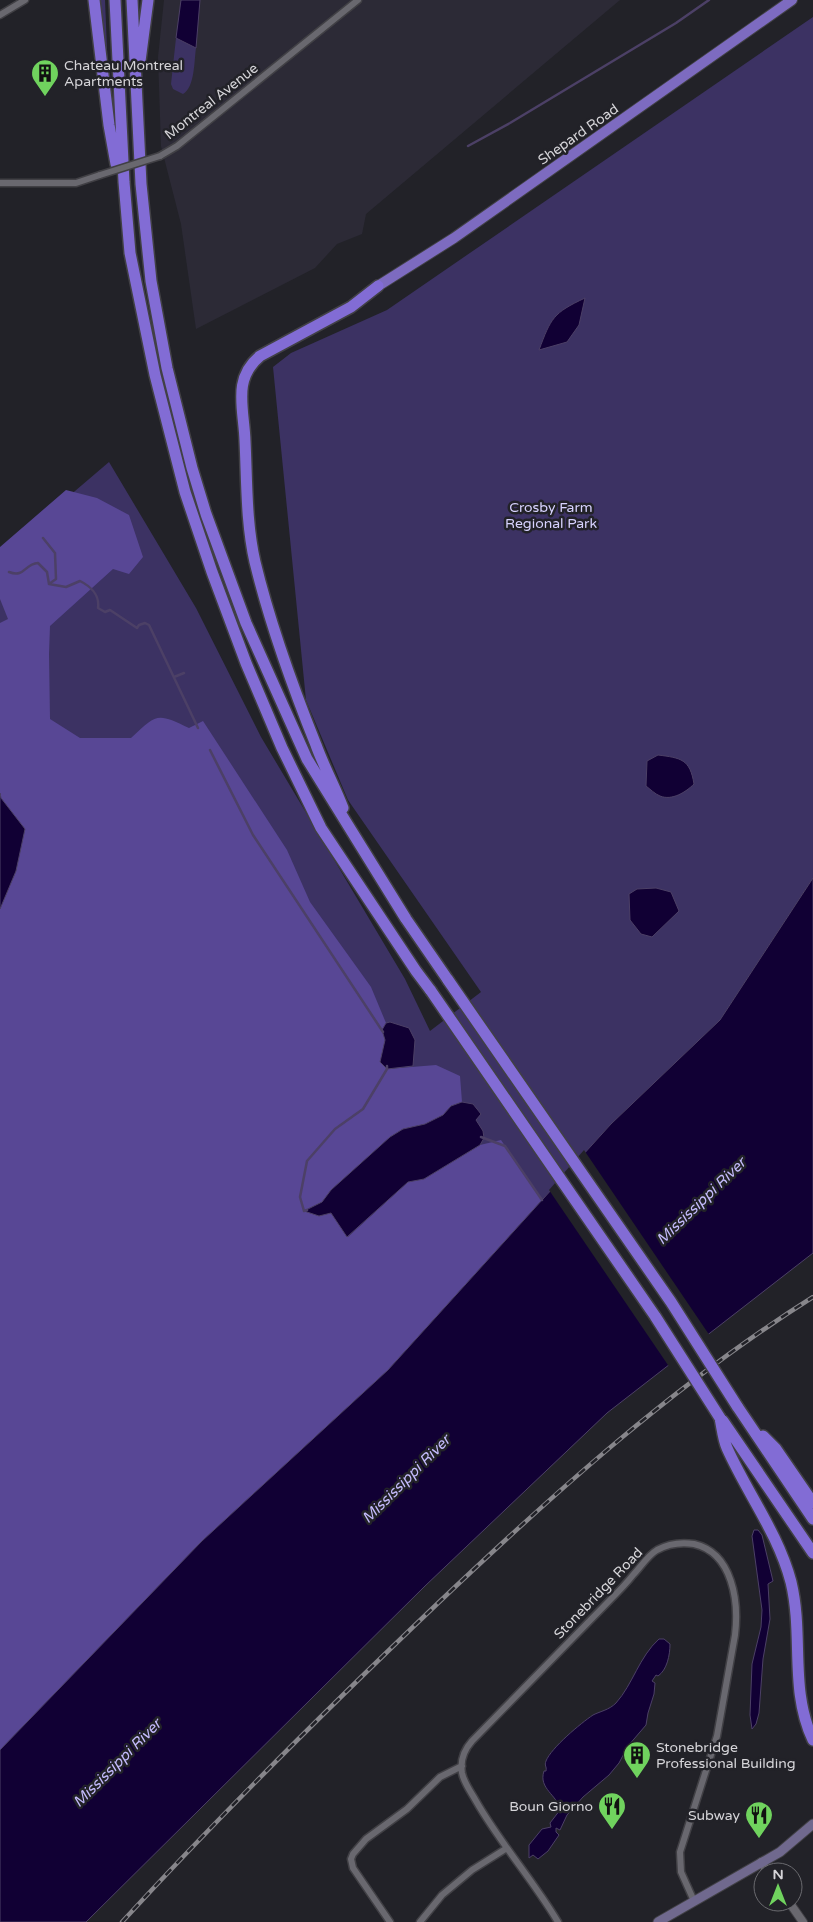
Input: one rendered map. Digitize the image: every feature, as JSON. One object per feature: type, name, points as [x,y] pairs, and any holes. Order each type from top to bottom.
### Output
[{"type":"highway","points":[[94,0],[109,125],[128,229],[135,280],[163,411],[185,492],[212,572],[246,663],[282,748],[321,828],[416,972],[432,991],[655,1316],[720,1418],[813,1553]]},
{"type":"highway","points":[[115,0],[122,163],[128,229]]},
{"type":"highway","points":[[132,0],[145,226],[157,316],[175,405],[206,514],[246,623],[307,759],[406,919],[671,1302],[736,1406],[813,1519]]},
{"type":"highway","points":[[136,92],[148,0]]},
{"type":"highway","name":"Shepard Road","points":[[378,286],[454,238],[792,0]]},
{"type":"highway","points":[[352,833],[316,746],[278,645],[254,560],[249,529],[241,396],[246,372],[260,356],[351,307],[378,286]]},
{"type":"highway","points":[[720,1418],[726,1446],[766,1519],[783,1558],[790,1581],[797,1615],[799,1699],[806,1726],[813,1740]]},
{"type":"highway","points":[[745,1419],[776,1449],[813,1503]]},
{"type":"main road","points":[[761,1862],[780,1852],[813,1824]]},
{"type":"main road","points":[[658,1922],[753,1867]]},
{"type":"street","points":[[0,16],[26,0]]},
{"type":"street","name":"Montreal Avenue","points":[[0,183],[76,183],[160,156],[177,146],[358,0]]},
{"type":"street","name":"Stonebridge Road","points":[[462,1766],[463,1755],[472,1741],[651,1555],[668,1545],[682,1543],[708,1550],[718,1558],[729,1576],[736,1611],[736,1627],[717,1736],[680,1852],[681,1872],[694,1901]]},
{"type":"street","points":[[390,1922],[353,1868],[352,1854],[366,1839],[407,1809],[440,1777],[462,1766],[466,1783],[487,1821],[545,1900],[558,1922]]},
{"type":"street","points":[[420,1922],[442,1895],[472,1870],[507,1848]]},
{"type":"shaded area","points":[[164,0],[620,0],[366,214],[362,234],[337,244],[315,268],[196,329],[181,224],[161,146],[158,57]]},
{"type":"shaded area","points":[[66,490],[97,498],[129,515],[143,557],[129,574],[113,569],[50,626],[50,719],[80,738],[131,738],[146,724],[157,718],[170,719],[189,728],[203,721],[287,850],[310,902],[371,987],[386,1023],[382,1030],[385,1040],[387,1069],[436,1065],[460,1076],[462,1102],[451,1106],[443,1115],[425,1124],[403,1129],[390,1137],[331,1190],[322,1202],[305,1210],[319,1216],[331,1213],[348,1237],[408,1182],[424,1179],[480,1145],[501,1140],[542,1200],[388,1370],[202,1541],[0,1750],[0,909],[16,871],[0,793],[0,623],[8,619],[0,599],[0,547]]},
{"type":"green space","points":[[97,0],[105,0],[108,73],[106,73]]},
{"type":"green space","name":"Crosby Farm Regional Park","points":[[813,17],[813,878],[720,1020],[611,1124],[507,1239],[0,1750],[0,555],[109,462],[196,608],[261,737],[405,979],[430,1031],[481,992],[348,800],[306,700],[273,367],[291,353],[387,310]]},
{"type":"green space","points":[[176,38],[196,48],[192,80],[187,91],[183,94],[173,89],[171,84]]},
{"type":"water","points":[[181,0],[200,0],[196,48],[176,38]]},
{"type":"water","points":[[585,298],[579,325],[567,342],[539,350],[554,318],[566,308]]},
{"type":"water","points":[[658,755],[673,757],[683,761],[690,769],[694,784],[683,793],[674,797],[660,796],[646,786],[647,761]]},
{"type":"water","points":[[0,793],[1,798],[25,829],[16,871],[0,909]]},
{"type":"water","name":"Mississippi River","points":[[813,878],[813,1253],[607,1413],[425,1586],[86,1922],[0,1922],[0,1750],[202,1541],[388,1370],[611,1124],[720,1020]]},
{"type":"water","points":[[656,888],[671,892],[679,911],[652,937],[641,934],[630,920],[629,894],[637,889]]},
{"type":"water","points":[[390,1022],[409,1028],[415,1040],[413,1066],[387,1069],[380,1062],[385,1040],[382,1030],[386,1023]]},
{"type":"water","points":[[462,1102],[473,1104],[481,1114],[476,1120],[483,1131],[484,1138],[480,1145],[424,1179],[408,1182],[347,1237],[331,1213],[319,1216],[304,1211],[322,1202],[331,1190],[390,1137],[403,1129],[425,1124],[443,1115],[451,1106]]},
{"type":"water","points":[[754,1530],[758,1530],[762,1535],[773,1581],[768,1584],[770,1619],[763,1659],[759,1713],[756,1724],[752,1729],[750,1715],[752,1664],[761,1627],[762,1610],[752,1536]]},
{"type":"water","points":[[659,1639],[664,1639],[670,1644],[669,1653],[664,1670],[658,1676],[656,1675],[652,1681],[655,1683],[654,1694],[646,1725],[628,1746],[619,1763],[609,1775],[583,1797],[567,1815],[560,1830],[556,1828],[556,1832],[559,1835],[548,1851],[538,1859],[533,1855],[529,1858],[529,1845],[542,1829],[551,1827],[550,1823],[560,1810],[556,1800],[544,1783],[545,1763],[549,1756],[581,1724],[593,1715],[608,1709],[616,1703],[627,1688],[646,1654]]},
{"type":"pier","points":[[584,1150],[710,1336],[670,1368],[549,1190]]},
{"type":"waterway","points":[[468,146],[510,123],[676,23],[709,0]]},
{"type":"waterway","points":[[43,538],[55,553],[56,579],[49,584]]},
{"type":"waterway","points":[[9,572],[22,572],[33,564],[38,563],[47,572],[49,584],[66,587],[80,581],[94,592],[98,608],[105,612],[110,610],[137,628],[145,623],[149,625],[198,728]]},
{"type":"waterway","points":[[174,677],[184,673]]},
{"type":"waterway","points":[[210,750],[253,835],[383,1032]]},
{"type":"waterway","points":[[307,1210],[304,1211],[300,1197],[307,1161],[335,1129],[363,1109],[387,1066]]},
{"type":"waterway","points":[[481,1137],[505,1146],[542,1200]]},
{"type":"railway","points":[[122,1922],[198,1841],[316,1722],[436,1605],[525,1522],[664,1403],[712,1366],[813,1297]]},
{"type":"place","name":"Chateau Montreal Apartments","points":[[45,97]]},
{"type":"place","name":"Stonebridge Professional Building","points":[[637,1779]]},
{"type":"place","name":"Boun Giorno","points":[[612,1830]]},
{"type":"place","name":"Subway","points":[[759,1839]]}]
